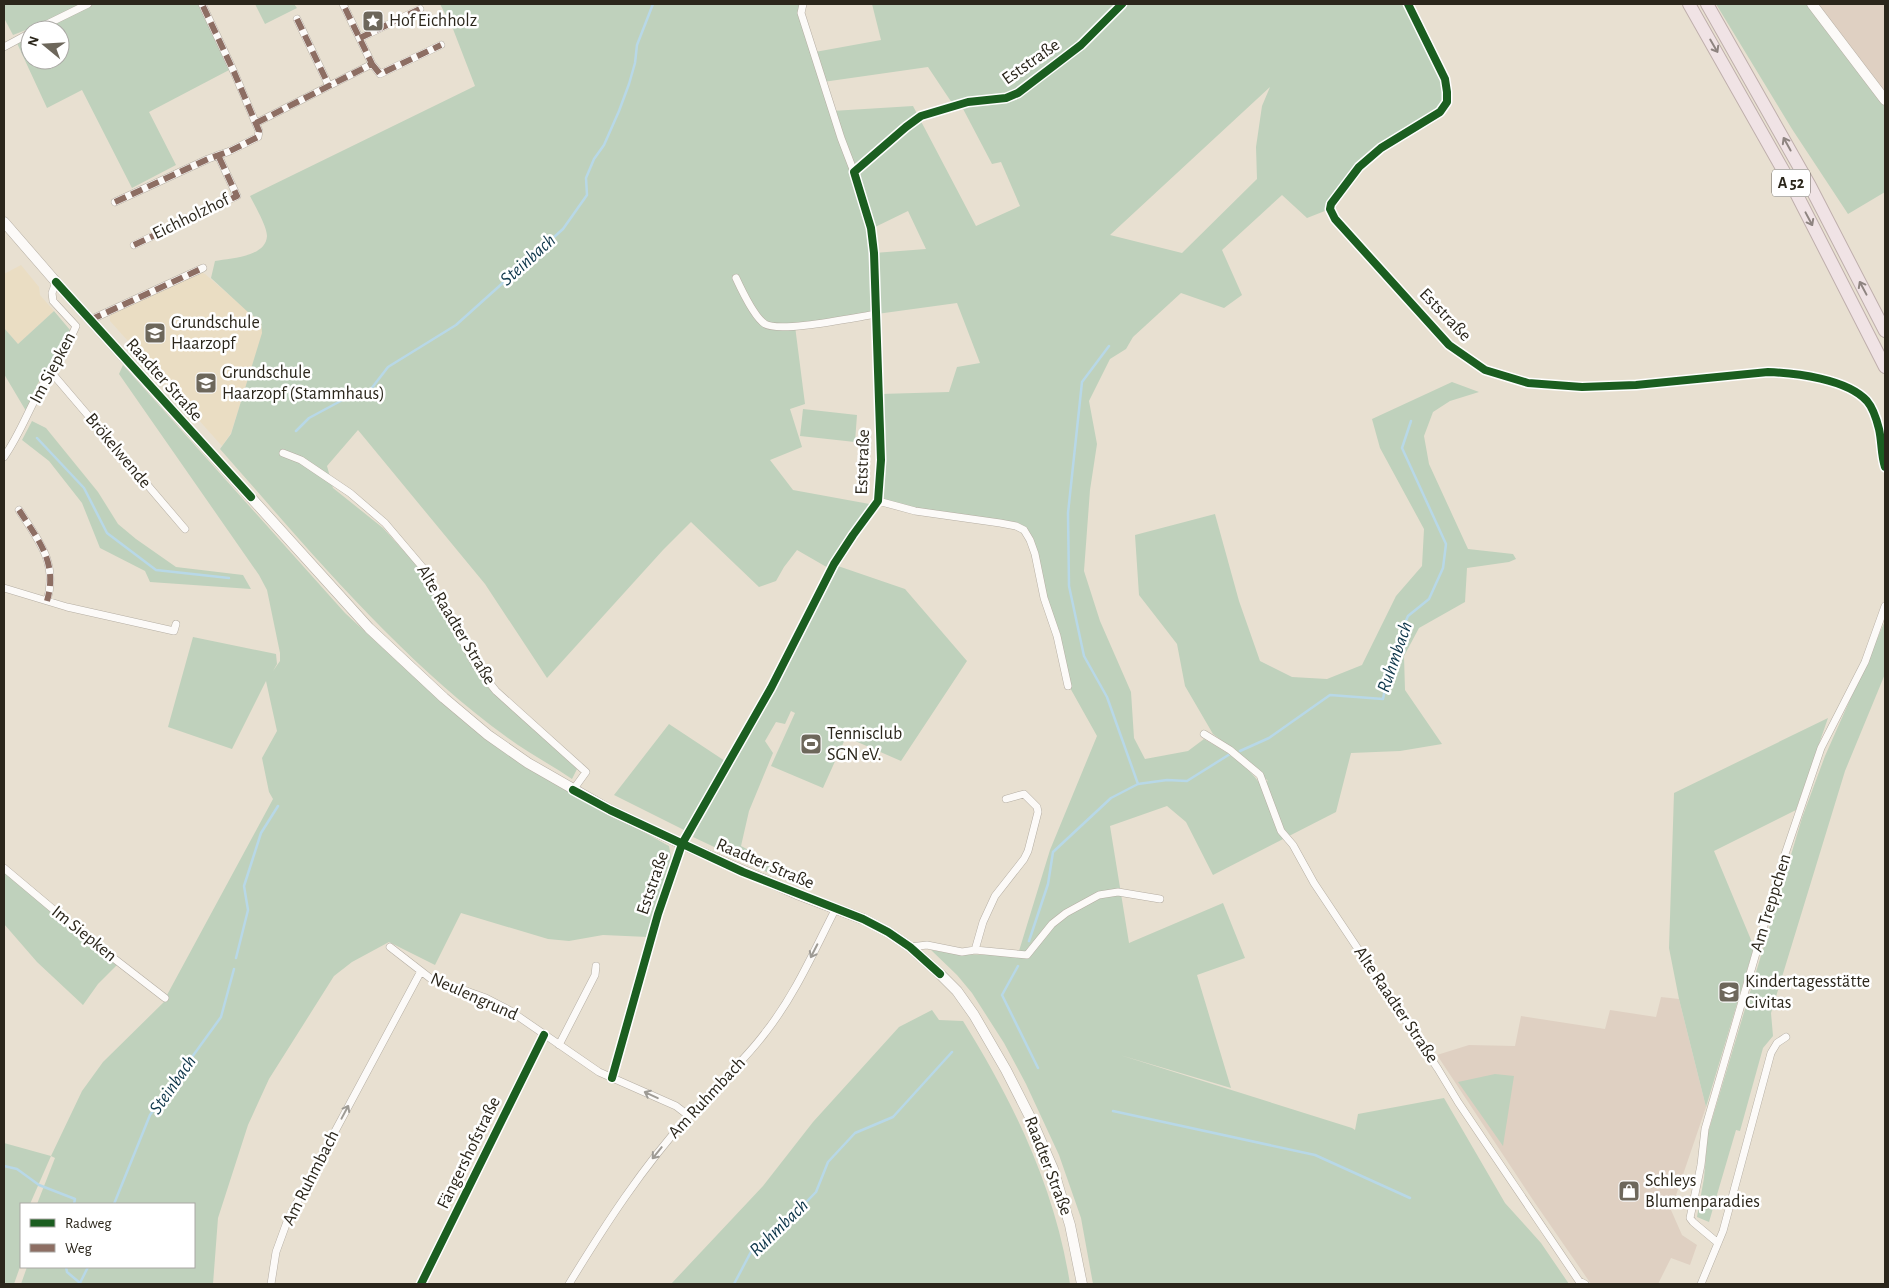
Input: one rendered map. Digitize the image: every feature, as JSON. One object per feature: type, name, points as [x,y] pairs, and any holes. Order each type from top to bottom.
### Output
[{"type":"highway","name":"A 52","points":[[1689,4],[1796,193],[1885,367]]},
{"type":"highway","name":"A 52","points":[[1707,4],[1810,186],[1885,331]]},
{"type":"main road","points":[[1812,4],[1885,100]]},
{"type":"main road","name":"Raadter Straße","points":[[4,222],[90,320],[369,628],[416,674],[488,735],[528,763],[610,810],[752,876],[864,919],[888,932],[910,947],[957,991],[974,1015],[1006,1070],[1033,1123],[1053,1169],[1070,1225],[1082,1284]]},
{"type":"street","points":[[55,20],[88,4]]},
{"type":"street","points":[[115,202],[258,137],[259,131],[256,123],[202,4]]},
{"type":"street","points":[[343,4],[372,64],[380,74],[441,45]]},
{"type":"street","name":"Eststraße","points":[[612,1078],[658,914],[682,844],[771,688],[834,564],[852,535],[878,501],[881,460],[871,228],[801,13],[803,4]]},
{"type":"street","name":"Eststraße","points":[[854,172],[921,116],[968,102],[1006,98],[1018,93],[1081,44],[1122,4]]},
{"type":"street","name":"Eststraße","points":[[1408,4],[1445,79],[1448,92],[1447,102],[1440,112],[1380,148],[1359,167],[1340,190],[1330,209],[1335,219],[1449,345],[1485,370],[1528,383],[1582,387],[1636,385],[1768,372],[1791,373],[1827,381],[1845,387],[1867,401],[1879,429],[1884,455]]},
{"type":"street","points":[[360,38],[420,9]]},
{"type":"street","points":[[298,19],[329,86]]},
{"type":"street","points":[[4,47],[20,38]]},
{"type":"street","points":[[256,123],[372,64]]},
{"type":"street","name":"Eichholzhof","points":[[134,244],[237,196],[218,155]]},
{"type":"street","points":[[90,320],[203,268]]},
{"type":"street","points":[[736,278],[758,316],[765,323],[772,326],[798,325],[876,314]]},
{"type":"street","name":"Im Siepken","points":[[4,456],[20,433],[40,390],[76,326],[53,301],[52,294],[56,282]]},
{"type":"street","name":"Brökelwende","points":[[51,372],[185,529]]},
{"type":"street","name":"Alte Raadter Straße","points":[[283,453],[301,460],[350,493],[385,522],[424,569],[476,666],[496,691],[586,772],[573,790]]},
{"type":"street","points":[[1884,455],[1885,467]]},
{"type":"street","name":"Eststraße","points":[[878,501],[915,511],[1000,523],[1016,526],[1024,530],[1035,554],[1044,598],[1058,636],[1068,686]]},
{"type":"street","points":[[19,510],[38,538],[50,566],[51,588],[47,601]]},
{"type":"street","points":[[4,588],[47,601],[174,631],[176,624]]},
{"type":"street","name":"Am Treppchen","points":[[1718,1243],[1690,1218],[1701,1165],[1705,1129],[1783,860],[1821,748],[1865,662],[1885,606]]},
{"type":"street","name":"Alte Raadter Straße","points":[[1204,734],[1230,750],[1260,776],[1281,830],[1293,844],[1314,884],[1438,1069],[1458,1102],[1579,1281],[1584,1284]]},
{"type":"street","points":[[975,950],[983,922],[995,896],[1024,859],[1038,812],[1037,806],[1024,794],[1006,799]]},
{"type":"street","name":"Im Siepken","points":[[4,868],[85,936],[165,998]]},
{"type":"street","points":[[910,947],[927,945],[962,952],[975,950],[1027,955],[1052,924],[1066,913],[1099,895],[1118,892],[1160,899]]},
{"type":"street","name":"Am Ruhmbach","points":[[569,1284],[638,1178],[689,1116],[734,1071],[766,1033],[795,990],[836,908]]},
{"type":"street","name":"Neulengrund","points":[[390,947],[430,978],[497,1004],[519,1016],[586,1064],[612,1078],[676,1106],[689,1116]]},
{"type":"street","points":[[559,1045],[594,975],[596,966]]},
{"type":"street","name":"Am Ruhmbach","points":[[272,1284],[276,1252],[288,1219],[421,971]]},
{"type":"street","name":"Fängershofstraße","points":[[421,1284],[544,1035]]},
{"type":"street","points":[[1701,1284],[1718,1243],[1734,1192],[1771,1053],[1777,1043],[1786,1037]]},
{"type":"shaded area","points":[[1810,4],[1885,4],[1885,104]]},
{"type":"shaded area","points":[[21,265],[39,287],[40,295],[54,311],[18,344],[4,328],[4,274]]},
{"type":"shaded area","name":"Grundschule Haarzopf (Stammhaus)","points":[[200,272],[205,274],[249,312],[260,312],[263,332],[231,433],[222,446],[110,321],[112,312]]},
{"type":"shaded area","points":[[1661,997],[1679,999],[1706,1107],[1671,1210],[1682,1235],[1697,1245],[1690,1265],[1671,1258],[1658,1284],[1591,1284],[1437,1055],[1469,1045],[1515,1046],[1521,1016],[1605,1029],[1610,1010],[1656,1017]]},
{"type":"green space","points":[[4,4],[84,4],[52,20],[20,20],[20,32],[13,35],[4,18]]},
{"type":"green space","points":[[89,4],[201,4],[231,69],[149,112],[176,165],[132,188],[82,90],[47,108],[29,70],[70,70],[70,20],[57,20]]},
{"type":"green space","points":[[255,4],[294,4],[297,8],[265,24]]},
{"type":"green space","points":[[440,4],[801,4],[800,6],[823,79],[815,52],[881,40],[872,4],[1122,4],[1081,43],[1030,85],[1081,45],[1123,4],[1407,4],[1444,79],[1447,90],[1446,102],[1435,115],[1386,145],[1361,165],[1341,187],[1330,209],[1307,218],[1282,195],[1222,250],[1242,295],[1224,308],[1181,293],[1133,337],[1126,349],[1110,359],[1089,401],[1097,444],[1090,490],[1084,571],[1100,621],[1131,692],[1134,738],[1145,759],[1188,751],[1204,739],[1241,764],[1260,784],[1268,781],[1241,755],[1213,734],[1185,686],[1177,644],[1139,595],[1135,535],[1215,514],[1239,601],[1260,661],[1292,677],[1327,679],[1362,665],[1396,596],[1422,566],[1424,529],[1380,448],[1372,419],[1452,382],[1479,392],[1450,401],[1433,412],[1424,436],[1429,464],[1468,549],[1513,554],[1516,559],[1509,562],[1467,568],[1465,602],[1419,628],[1404,656],[1405,690],[1442,744],[1400,751],[1351,753],[1336,812],[1213,875],[1186,822],[1167,806],[1110,826],[1129,943],[1223,903],[1245,958],[1197,975],[1231,1088],[1120,1055],[1355,1130],[1358,1114],[1444,1098],[1505,1203],[1541,1243],[1569,1284],[1093,1284],[1081,1218],[1059,1155],[1026,1084],[1004,1043],[972,993],[957,975],[931,950],[957,954],[1030,956],[1031,951],[1019,951],[1050,850],[1097,736],[1069,686],[1053,616],[1045,598],[1036,554],[1025,529],[1001,521],[918,511],[880,500],[882,462],[880,394],[949,392],[957,367],[980,363],[957,303],[783,327],[795,326],[805,404],[790,409],[802,447],[770,460],[793,490],[875,505],[852,534],[830,569],[797,550],[776,581],[759,587],[691,522],[663,550],[547,678],[485,584],[358,430],[327,466],[333,488],[383,528],[422,571],[475,665],[495,692],[577,769],[572,779],[508,738],[429,673],[356,601],[287,526],[220,449],[231,434],[262,333],[261,321],[249,313],[211,278],[215,261],[247,255],[261,248],[265,243],[267,236],[265,227],[250,196],[475,86],[453,29]],"holes":[[[928,67],[954,106],[1008,96],[1030,85],[1022,91],[1006,97],[961,105],[992,164],[1001,162],[1020,206],[976,226],[913,106],[832,111],[823,82]],[[1270,87],[1262,106],[1256,147],[1257,179],[1182,253],[1110,235]],[[908,211],[926,249],[874,253],[871,229]],[[754,310],[766,322],[781,327],[766,324],[758,316]]]},
{"type":"green space","points":[[1716,4],[1810,4],[1885,102],[1885,192],[1848,214],[1792,129]]},
{"type":"green space","points":[[20,39],[20,50],[16,41]]},
{"type":"green space","points":[[54,311],[70,330],[37,385],[26,411],[4,374],[4,328],[18,344]]},
{"type":"green space","points":[[123,365],[345,613],[413,676],[488,737],[571,792],[669,846],[671,857],[648,937],[603,935],[569,941],[548,939],[461,913],[435,965],[389,942],[352,962],[334,976],[269,1079],[248,1125],[218,1218],[213,1284],[21,1284],[27,1268],[195,1268],[195,1203],[37,1203],[55,1158],[51,1156],[82,1091],[103,1062],[167,999],[167,995],[273,799],[269,792],[262,758],[277,731],[266,681],[232,749],[168,727],[193,637],[276,654],[277,664],[273,671],[280,661],[280,653],[267,590],[259,575],[119,374]]},
{"type":"green space","points":[[803,409],[857,415],[855,442],[800,436]]},
{"type":"green space","points":[[32,421],[46,428],[98,492],[118,524],[136,539],[176,567],[243,575],[251,589],[150,582],[145,571],[100,548],[82,503],[49,461],[22,440]]},
{"type":"green space","points":[[835,565],[905,589],[967,661],[901,761],[846,737],[823,788],[771,766],[795,713],[791,711],[785,724],[776,722],[765,741],[773,753],[749,811],[741,846],[771,862],[767,872],[693,837],[703,814]]},
{"type":"green space","points":[[1885,621],[1885,674],[1845,771],[1771,1013],[1773,1036],[1763,1048],[1740,1131],[1736,1130],[1709,1222],[1697,1217],[1704,1178],[1708,1133],[1802,818],[1825,756]]},
{"type":"green space","points":[[1828,718],[1796,810],[1714,851],[1754,947],[1706,1107],[1679,999],[1669,948],[1674,793]]},
{"type":"green space","points":[[669,724],[725,761],[684,830],[614,795]]},
{"type":"green space","points":[[4,869],[119,963],[98,984],[83,1005],[37,962],[4,924]]},
{"type":"green space","points":[[932,1010],[939,1020],[963,1021],[999,1083],[1030,1147],[1043,1180],[1063,1248],[1070,1284],[671,1284],[763,1186],[813,1122],[899,1027]]},
{"type":"green space","points":[[1495,1074],[1514,1076],[1503,1146],[1458,1082]]},
{"type":"green space","points":[[4,1143],[51,1156],[30,1203],[20,1203],[20,1267],[14,1284],[4,1284]]},
{"type":"waterway","name":"Steinbach","points":[[296,431],[309,418],[348,397],[371,389],[388,367],[456,325],[563,229],[587,195],[586,178],[594,159],[604,145],[619,111],[635,63],[637,45],[653,4]]},
{"type":"waterway","name":"Ruhmbach","points":[[1109,346],[1082,382],[1068,513],[1069,586],[1084,656],[1107,697],[1138,784]]},
{"type":"waterway","name":"Ruhmbach","points":[[1240,751],[1269,738],[1330,695],[1383,699],[1393,651],[1408,616],[1429,599],[1443,568],[1446,544],[1402,448],[1411,421]]},
{"type":"waterway","points":[[37,438],[84,488],[107,533],[156,570],[229,578]]},
{"type":"waterway","name":"Ruhmbach","points":[[1029,941],[1048,884],[1053,852],[1111,798],[1138,784],[1167,780],[1187,781],[1230,754]]},
{"type":"waterway","name":"Steinbach","points":[[236,958],[248,910],[244,886],[261,833],[278,806]]},
{"type":"waterway","points":[[1018,966],[1002,995],[1038,1068]]},
{"type":"waterway","name":"Steinbach","points":[[114,1203],[150,1115],[221,1017],[234,969]]},
{"type":"waterway","name":"Ruhmbach","points":[[734,1284],[753,1248],[779,1230],[816,1192],[828,1162],[855,1133],[893,1117],[952,1052]]},
{"type":"waterway","points":[[1113,1111],[1315,1155],[1410,1198]]},
{"type":"waterway","points":[[4,1166],[17,1169],[39,1185],[75,1199],[74,1203]]},
{"type":"waterway","points":[[66,1268],[67,1272],[80,1283]]},
{"type":"waterway","name":"Steinbach","points":[[80,1283],[88,1268]]},
{"type":"marked path","points":[[115,202],[258,137],[259,131],[202,4]]},
{"type":"marked path","points":[[256,123],[372,64],[343,4]]},
{"type":"marked path","points":[[360,38],[420,9]]},
{"type":"marked path","points":[[297,19],[329,86]]},
{"type":"marked path","points":[[372,64],[380,74],[441,45]]},
{"type":"marked path","points":[[134,245],[237,196],[218,155]]},
{"type":"marked path","points":[[90,320],[203,268]]},
{"type":"marked path","points":[[19,510],[45,553],[50,575],[47,601]]},
{"type":"cycle path","points":[[612,1078],[658,914],[682,844],[771,688],[834,564],[878,501],[881,460],[874,253],[871,228],[854,172],[921,116],[968,102],[1006,98],[1018,93],[1081,45],[1122,4]]},
{"type":"cycle path","points":[[1408,4],[1445,79],[1447,102],[1440,112],[1381,148],[1359,167],[1331,204],[1330,209],[1335,219],[1449,345],[1485,370],[1528,383],[1582,387],[1636,385],[1768,372],[1806,376],[1834,382],[1858,393],[1869,404],[1879,429],[1885,467]]},
{"type":"cycle path","points":[[56,282],[251,497]]},
{"type":"cycle path","points":[[573,790],[610,810],[743,872],[863,919],[888,932],[910,947],[940,974]]},
{"type":"cycle path","points":[[421,1284],[544,1035]]},
{"type":"place","name":"Hof Eichholz","points":[[373,21]]},
{"type":"place","name":"Grundschule Haarzopf","points":[[155,333]]},
{"type":"place","name":"Grundschule Haarzopf (Stammhaus)","points":[[206,383]]},
{"type":"place","name":"Tennisclub SGN eV.","points":[[811,744]]},
{"type":"place","name":"Kindertagesstätte Civitas","points":[[1729,992]]},
{"type":"place","name":"Schleys Blumenparadies","points":[[1629,1191]]}]
